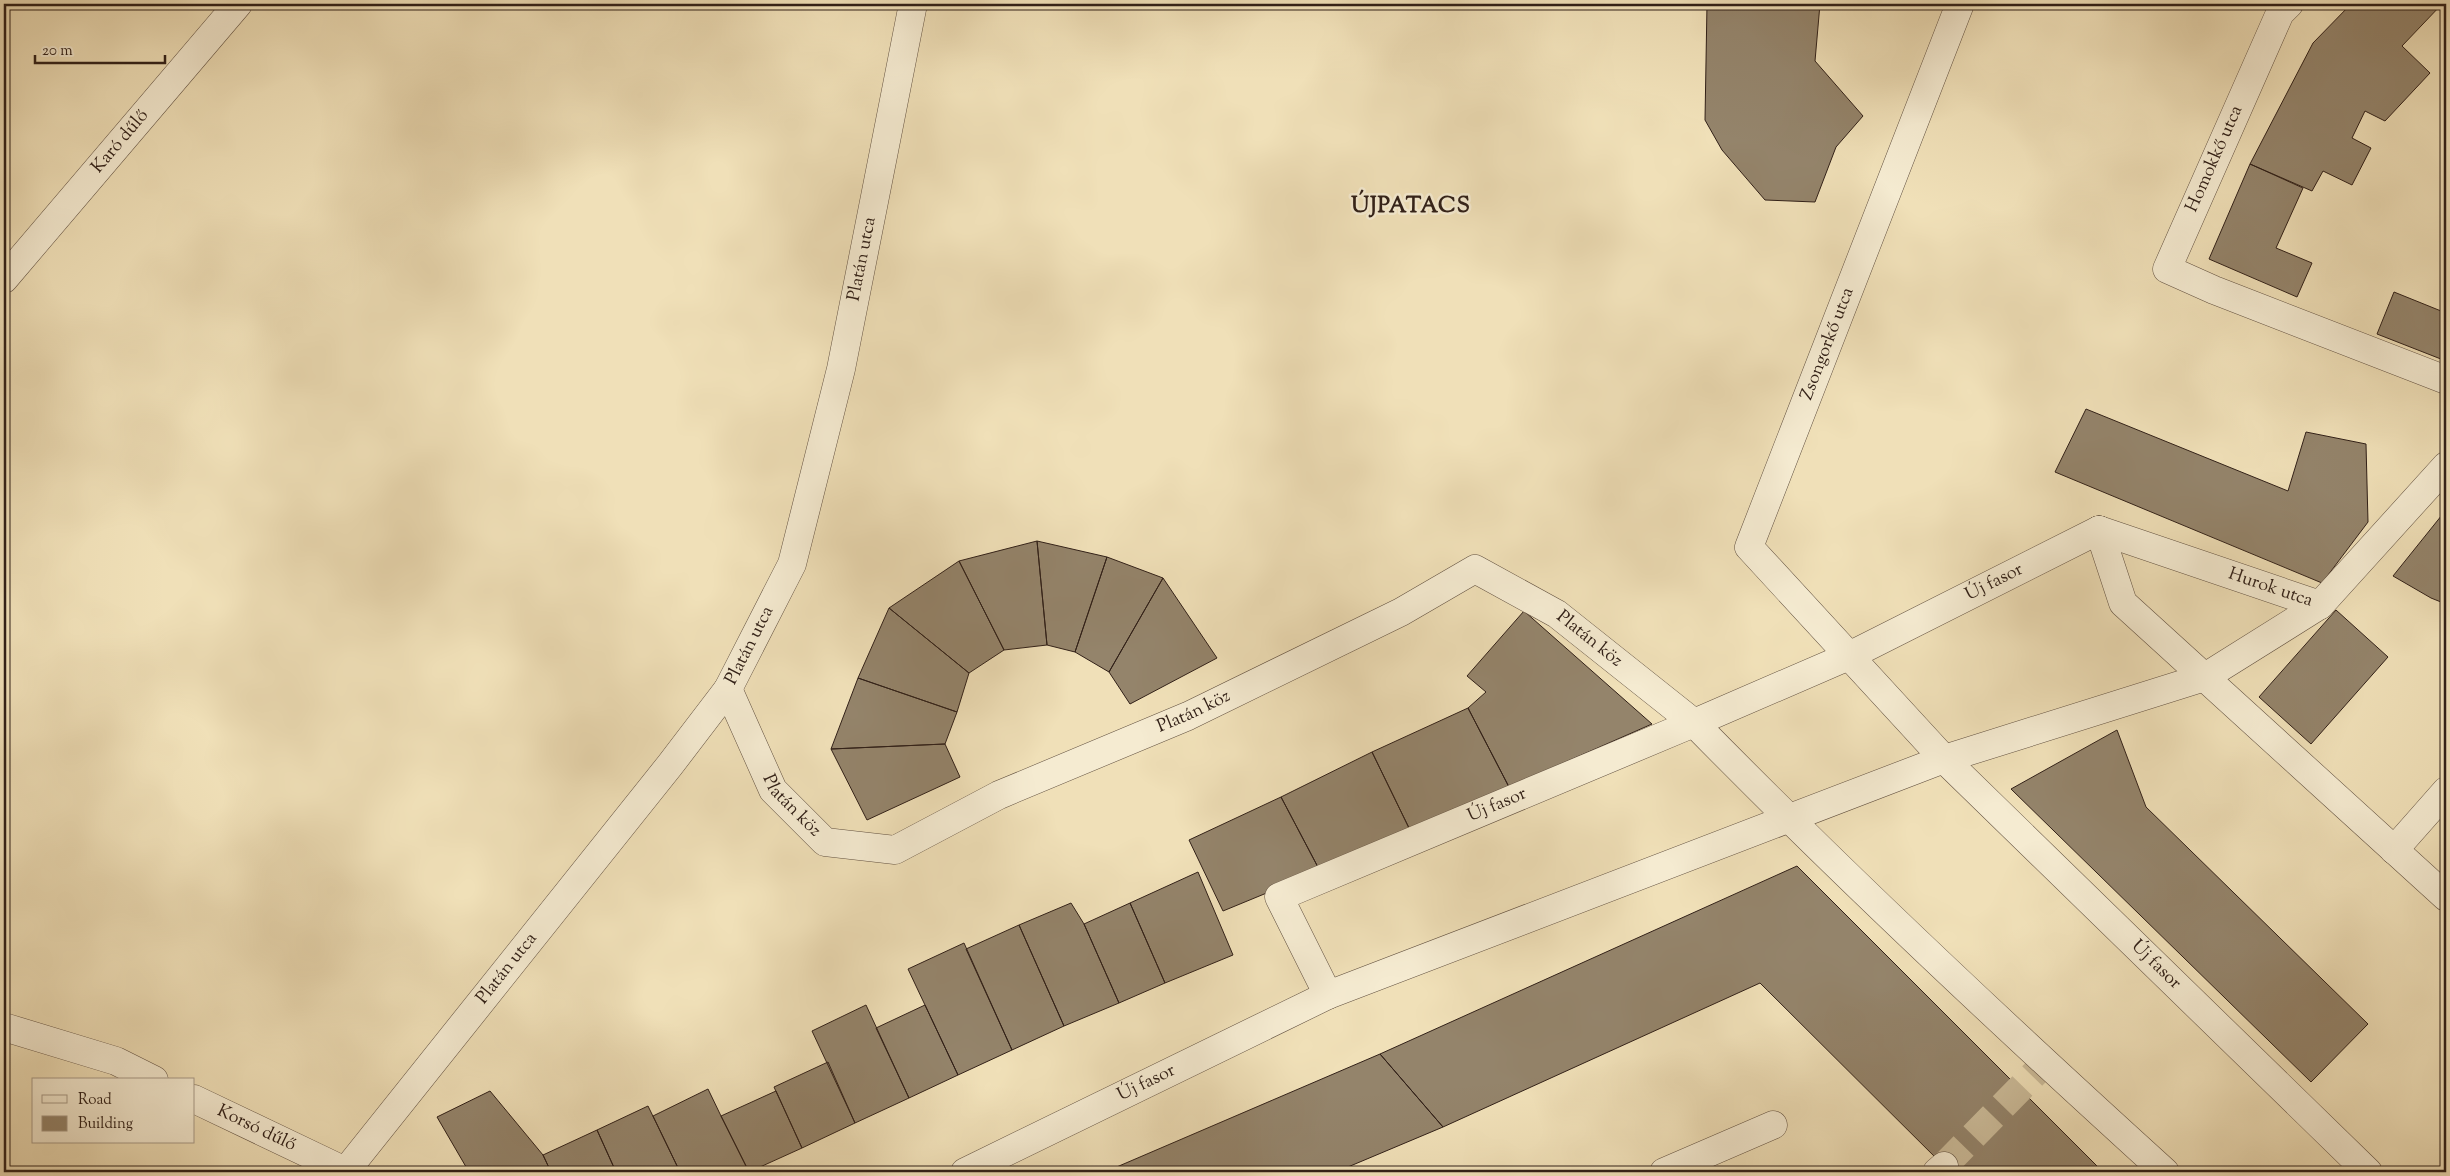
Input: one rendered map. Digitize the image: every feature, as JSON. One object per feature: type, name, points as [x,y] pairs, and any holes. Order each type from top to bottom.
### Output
[{"type":"street","name":"Karó dűlő","points":[[4,279],[238,4]]},
{"type":"street","name":"Platán utca","points":[[346,1172],[670,765],[728,688],[792,564],[841,369],[913,4]]},
{"type":"street","name":"Zsongorkő utca","points":[[1849,656],[1750,547],[1960,4]]},
{"type":"street","name":"Homokkő utca","points":[[2289,4],[2280,13],[2167,270],[2446,380]]},
{"type":"street","name":"Hurok utca","points":[[2099,530],[2320,605],[2446,466]]},
{"type":"street","name":"Új fasor","points":[[2099,530],[1849,656],[1944,759],[2368,1172]]},
{"type":"street","points":[[2099,530],[2123,603],[2446,897]]},
{"type":"street","name":"Platán köz","points":[[728,688],[773,790],[825,842],[895,850],[999,796],[1188,716],[1401,612],[1475,569],[1557,614],[1694,723]]},
{"type":"street","name":"Új fasor","points":[[965,1172],[1328,996],[1944,759],[2204,677],[2320,605]]},
{"type":"street","points":[[1849,656],[1694,723],[1787,818],[2045,1063],[2165,1172]]},
{"type":"street","name":"Új fasor","points":[[1328,996],[1279,897],[1694,723]]},
{"type":"street","points":[[2394,850],[2446,791]]},
{"type":"street","points":[[4,1027],[116,1061],[150,1078]]},
{"type":"street","name":"Korsó dűlő","points":[[195,1099],[346,1172]]},
{"type":"street","points":[[1664,1172],[1773,1125]]},
{"type":"building","points":[[1707,4],[1820,4],[1815,61],[1863,116],[1836,147],[1815,202],[1765,200],[1722,150],[1705,120]]},
{"type":"building","points":[[2351,4],[2442,4],[2402,46],[2430,73],[2385,121],[2365,111],[2352,138],[2371,148],[2352,185],[2323,171],[2312,191],[2250,164],[2313,43]]},
{"type":"building","points":[[2250,164],[2303,188],[2276,248],[2312,263],[2297,297],[2209,259]]},
{"type":"building","points":[[2394,292],[2446,313],[2446,361],[2377,334]]},
{"type":"building","points":[[2086,409],[2288,491],[2306,432],[2366,444],[2368,522],[2322,583],[2055,472]]},
{"type":"building","points":[[2446,510],[2446,604],[2431,598],[2393,576]]},
{"type":"building","points":[[1037,541],[1047,645],[1004,650],[959,561]]},
{"type":"building","points":[[1037,541],[1107,557],[1075,652],[1047,645]]},
{"type":"building","points":[[1107,557],[1163,578],[1109,672],[1075,652]]},
{"type":"building","points":[[959,561],[1004,650],[969,673],[889,608]]},
{"type":"building","points":[[1163,578],[1217,658],[1130,704],[1109,672]]},
{"type":"building","points":[[889,608],[969,673],[957,712],[858,678]]},
{"type":"building","points":[[2336,610],[2388,657],[2311,744],[2259,697]]},
{"type":"building","points":[[1524,611],[1652,724],[1509,787],[1468,708],[1486,692],[1467,676]]},
{"type":"building","points":[[858,678],[957,712],[945,744],[831,749]]},
{"type":"building","points":[[1468,708],[1509,787],[1409,828],[1372,752]]},
{"type":"building","points":[[2117,730],[2146,807],[2368,1024],[2311,1082],[2011,789]]},
{"type":"building","points":[[945,744],[960,777],[867,820],[831,749]]},
{"type":"building","points":[[1372,752],[1409,828],[1320,871],[1281,797]]},
{"type":"building","points":[[1281,797],[1320,871],[1223,911],[1189,840]]},
{"type":"building","points":[[1797,866],[2103,1172],[1950,1172],[1760,983],[1443,1127],[1380,1054]]},
{"type":"building","points":[[1198,872],[1233,955],[1165,983],[1130,903]]},
{"type":"building","points":[[1071,903],[1084,924],[1119,1003],[1064,1026],[1019,925]]},
{"type":"building","points":[[1130,903],[1165,983],[1119,1003],[1084,924]]},
{"type":"building","points":[[1019,925],[1064,1026],[1012,1050],[966,949]]},
{"type":"building","points":[[964,943],[1012,1050],[958,1075],[908,969]]},
{"type":"building","points":[[866,1005],[909,1098],[855,1123],[812,1031]]},
{"type":"building","points":[[925,1005],[958,1075],[909,1098],[876,1028]]},
{"type":"building","points":[[1380,1054],[1443,1127],[1336,1172],[1105,1172]]},
{"type":"building","points":[[828,1062],[855,1123],[802,1148],[774,1087]]},
{"type":"building","points":[[708,1089],[749,1172],[680,1172],[653,1116]]},
{"type":"building","points":[[490,1091],[543,1155],[551,1172],[469,1172],[437,1117]]},
{"type":"building","points":[[776,1091],[802,1148],[749,1172],[721,1116]]},
{"type":"building","points":[[648,1106],[680,1172],[616,1172],[597,1130]]},
{"type":"building","points":[[597,1130],[616,1172],[551,1172],[543,1155]]},
{"type":"tunnel","points":[[1944,1166],[2045,1063]]},
{"type":"district","name":"ÚJPATACS","points":[[1411,207]]}]
